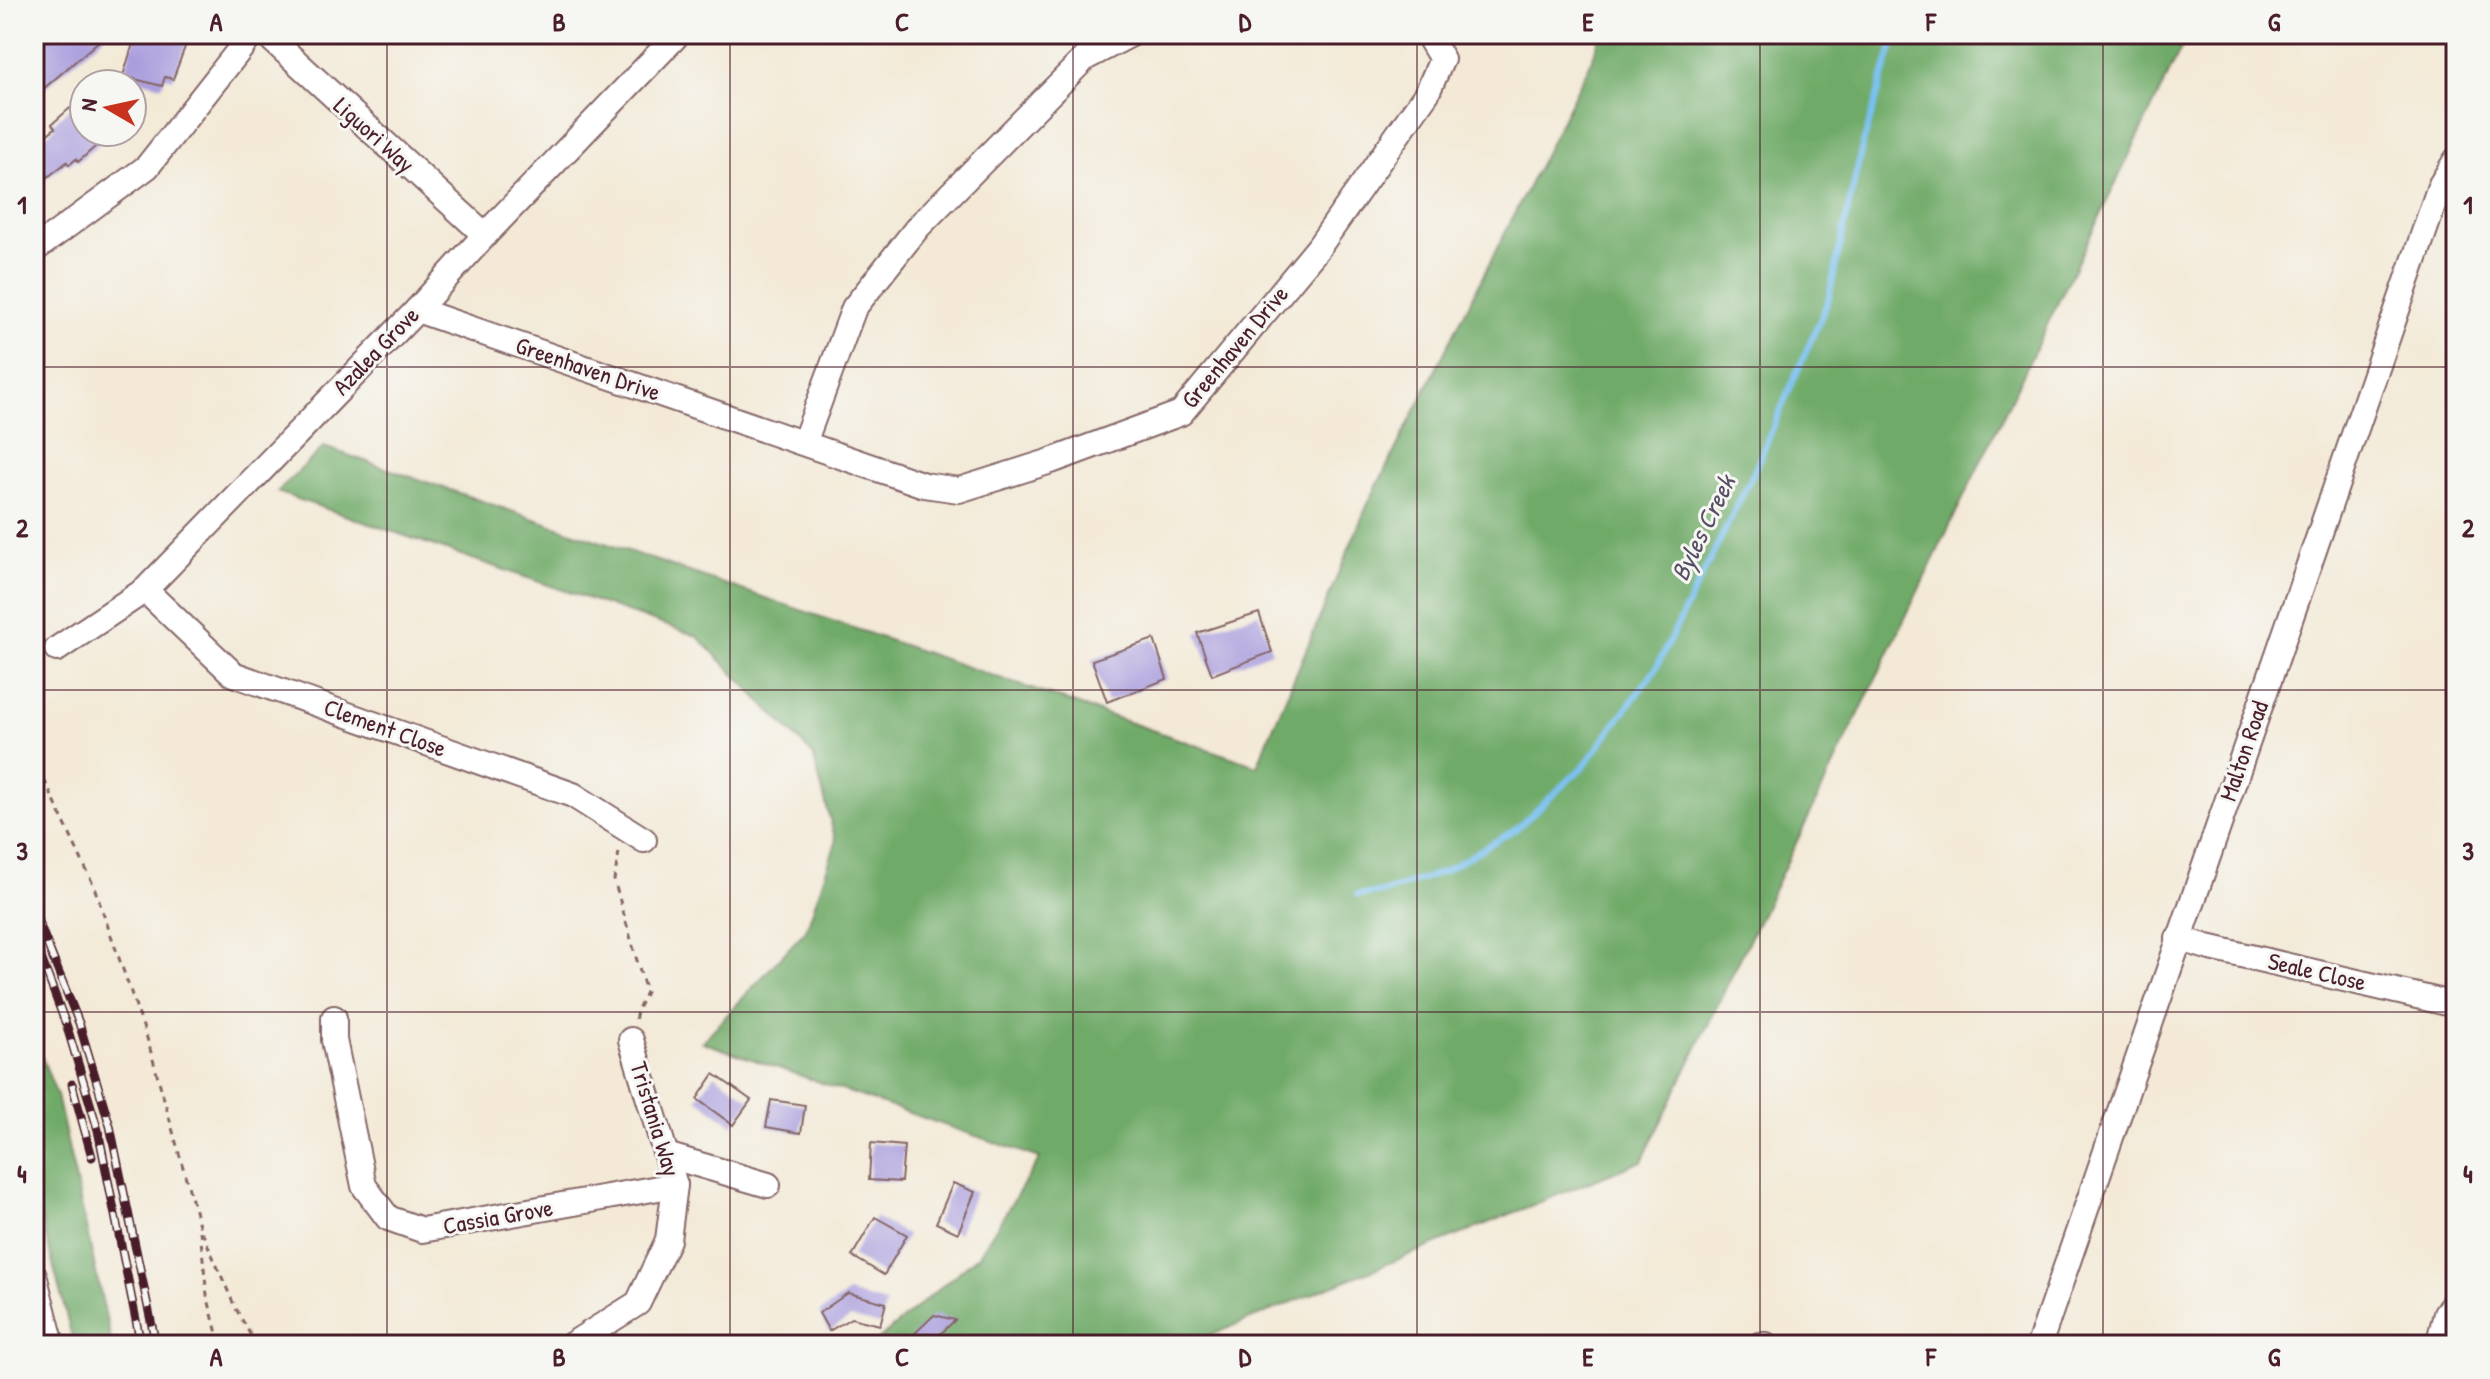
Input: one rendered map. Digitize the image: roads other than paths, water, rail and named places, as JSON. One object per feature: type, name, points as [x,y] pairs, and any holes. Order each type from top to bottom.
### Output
[{"type":"street","points":[[34,250],[147,167],[252,34]]},
{"type":"street","name":"Liguori Way","points":[[266,34],[485,235]]},
{"type":"street","name":"Azalea Grove","points":[[57,649],[145,590],[417,310],[678,34]]},
{"type":"street","points":[[804,443],[854,308],[918,227],[1085,58],[1131,34]]},
{"type":"street","name":"Greenhaven Drive","points":[[417,310],[924,485],[959,490],[1051,461],[1181,413],[1318,248],[1427,93],[1442,59],[1427,34]]},
{"type":"street","name":"Malton Road","points":[[2039,1345],[2440,186],[2456,160]]},
{"type":"street","name":"Clement Close","points":[[145,590],[233,674],[573,795],[644,840]]},
{"type":"street","name":"Seale Close","points":[[2178,938],[2456,1005]]},
{"type":"street","name":"Cassia Grove","points":[[334,1018],[334,1040],[364,1186],[388,1218],[422,1230],[675,1185]]},
{"type":"street","name":"Tristania Way","points":[[571,1345],[638,1303],[668,1240],[675,1185],[631,1040]]},
{"type":"street","points":[[666,1155],[768,1185]]},
{"type":"street","points":[[34,1275],[52,1345]]},
{"type":"street","points":[[2438,1345],[2446,1314],[2455,1300]]},
{"type":"waterway","name":"Byles Creek","points":[[1357,895],[1385,892],[1445,871],[1516,829],[1584,766],[1655,670],[1751,478],[1828,301],[1862,147],[1896,34]]},
{"type":"railway","points":[[34,911],[79,1023],[110,1126],[156,1345]]},
{"type":"railway","points":[[34,939],[67,1027],[98,1130],[141,1345]]},
{"type":"railway","points":[[72,1084],[92,1157]]}]
